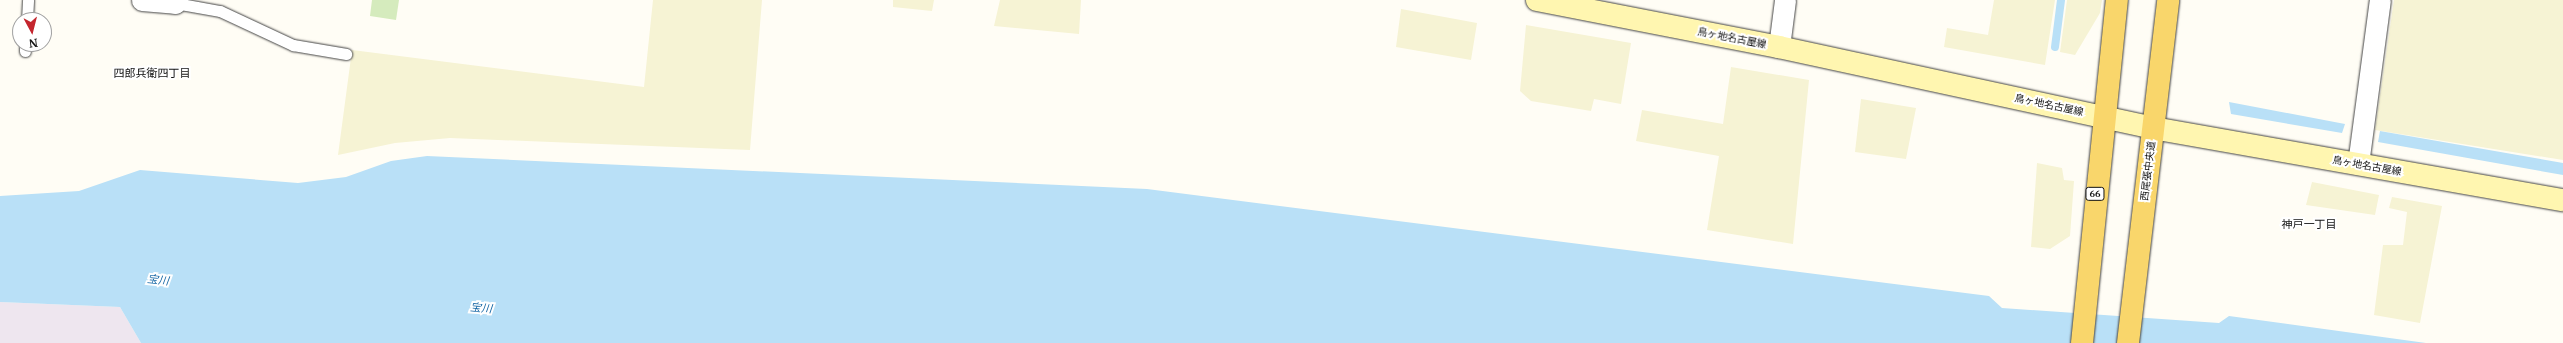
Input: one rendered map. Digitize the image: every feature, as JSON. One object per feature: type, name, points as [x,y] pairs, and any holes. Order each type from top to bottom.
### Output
[{"type":"main road","name":"鳥ヶ地名古屋線","points":[[1538,0],[1779,47],[2153,128],[2563,200]]},
{"type":"main road","name":"66","points":[[2082,343],[2103,117],[2117,0]]},
{"type":"main road","name":"西尾張中央道","points":[[2128,343],[2168,0]]},
{"type":"street","points":[[142,0],[175,2]]},
{"type":"street","points":[[1779,47],[1786,0]]},
{"type":"street","points":[[2358,164],[2380,0]]},
{"type":"lane","points":[[27,12],[28,0]]},
{"type":"lane","points":[[175,2],[220,11],[293,45],[346,54]]},
{"type":"shaded area","points":[[653,0],[762,0],[750,150],[450,138],[395,143],[338,155],[352,50],[644,87]]},
{"type":"shaded area","points":[[893,0],[934,0],[932,11],[893,7]]},
{"type":"shaded area","points":[[1000,0],[1081,0],[1079,34],[994,26]]},
{"type":"shaded area","points":[[1994,0],[2055,0],[2045,65],[1944,47],[1947,28],[1988,35]]},
{"type":"shaded area","points":[[2067,0],[2102,0],[2100,13],[2075,55],[2060,52]]},
{"type":"shaded area","points":[[2394,0],[2563,0],[2563,160],[2375,130]]},
{"type":"shaded area","points":[[1401,9],[1477,23],[1471,60],[1396,47]]},
{"type":"shaded area","points":[[1526,25],[1631,43],[1621,104],[1594,99],[1591,111],[1531,101],[1520,91]]},
{"type":"shaded area","points":[[1731,67],[1809,80],[1793,244],[1707,230],[1719,156],[1636,141],[1642,110],[1723,124]]},
{"type":"shaded area","points":[[1861,99],[1916,108],[1906,159],[1855,152]]},
{"type":"shaded area","points":[[2037,163],[2062,168],[2064,180],[2074,181],[2070,236],[2050,249],[2031,247]]},
{"type":"shaded area","points":[[2312,182],[2379,195],[2375,215],[2306,205]]},
{"type":"shaded area","points":[[2392,197],[2442,206],[2420,323],[2374,315],[2383,245],[2403,245],[2407,212],[2389,208]]},
{"type":"shaded area","points":[[0,302],[120,307],[141,343],[0,343]]},
{"type":"green space","points":[[372,0],[399,0],[396,20],[370,16]]},
{"type":"water","points":[[2229,102],[2345,124],[2342,133],[2231,114]]},
{"type":"water","points":[[2380,131],[2563,163],[2563,175],[2378,142]]},
{"type":"water","name":"宝川","points":[[427,156],[1147,189],[1989,296],[2002,308],[2219,323],[2229,316],[2426,343],[141,343],[120,307],[0,302],[0,196],[79,191],[140,170],[298,183],[346,177],[391,161]]},
{"type":"waterway","points":[[2055,47],[2061,0]]},
{"type":"district","name":"四郎兵衛四丁目","points":[[152,73]]},
{"type":"district","name":"神戸一丁目","points":[[2309,224]]}]
